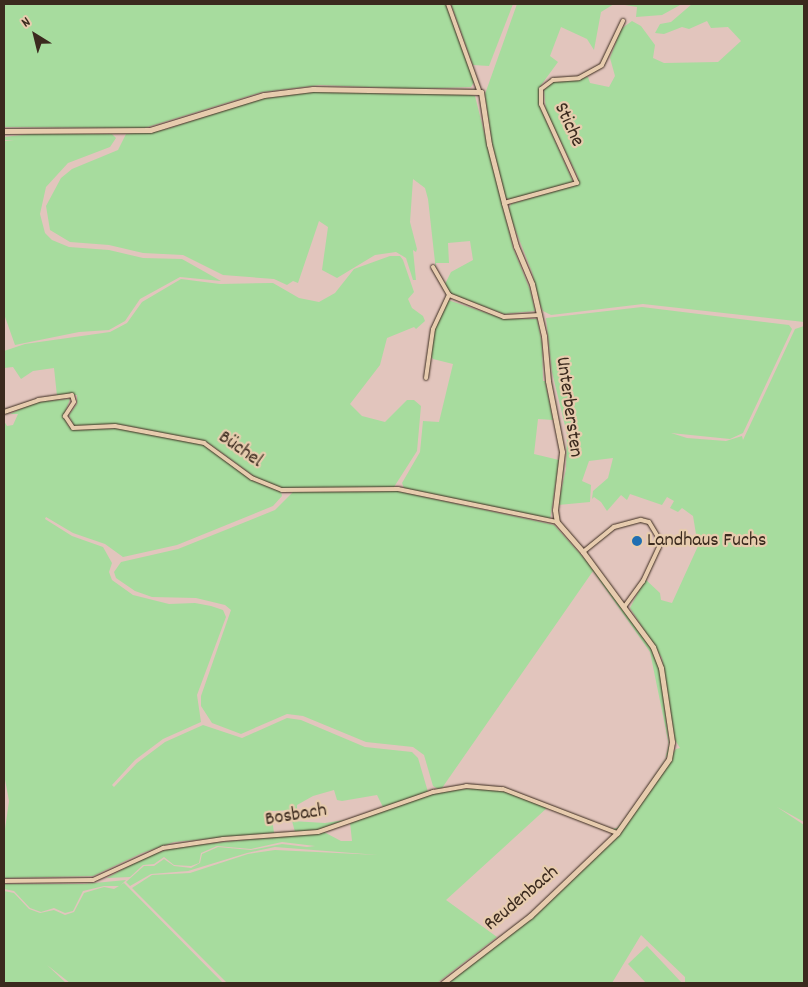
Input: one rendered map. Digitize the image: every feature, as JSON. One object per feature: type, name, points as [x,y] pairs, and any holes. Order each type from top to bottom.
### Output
[{"type":"street","points":[[4,131],[150,130],[264,94],[313,89],[479,90],[448,4]]},
{"type":"street","name":"Stiche","points":[[504,204],[576,183],[576,177],[542,104],[541,89],[553,80],[579,78],[602,65],[624,20]]},
{"type":"street","name":"Unterbersten","points":[[479,90],[504,204],[540,315],[562,452],[555,510],[556,522]]},
{"type":"street","points":[[433,266],[449,295],[504,317],[540,315]]},
{"type":"street","points":[[426,378],[433,329],[449,295]]},
{"type":"street","name":"Büchel","points":[[4,412],[38,400],[72,395],[74,402],[65,416],[73,428],[115,426],[204,443],[252,478],[282,490],[398,489],[556,522]]},
{"type":"street","points":[[556,522],[584,552],[624,607],[643,581],[659,547],[658,536],[649,522],[641,520],[614,527],[584,552]]},
{"type":"street","name":"Reudenbach","points":[[443,983],[530,916],[617,833],[669,759],[672,742],[661,668],[653,647],[624,607]]},
{"type":"street","name":"Bosbach","points":[[4,882],[93,880],[163,848],[223,839],[318,832],[433,792],[466,786],[503,789],[617,833]]},
{"type":"green space","points":[[4,4],[446,4],[474,82],[471,87],[414,89],[320,85],[262,92],[144,128],[4,127]]},
{"type":"green space","points":[[451,4],[513,4],[489,66],[473,65]]},
{"type":"green space","points":[[517,4],[614,4],[601,12],[594,50],[587,39],[561,27],[550,56],[558,62],[539,88],[539,105],[573,182],[510,200],[505,197],[492,143],[485,94]]},
{"type":"green space","points":[[619,4],[682,4],[662,15],[636,17],[637,7]]},
{"type":"green space","points":[[692,4],[804,4],[804,322],[643,304],[551,315],[543,311],[540,304],[532,272],[508,211],[511,204],[578,184],[578,177],[546,111],[544,90],[553,82],[588,77],[590,83],[609,87],[615,76],[610,58],[621,29],[632,21],[641,26],[655,45],[653,58],[664,63],[718,62],[741,41],[728,27],[711,28],[707,21],[689,29],[682,27],[664,34],[655,33],[660,24],[671,22]]},
{"type":"green space","points":[[321,91],[396,94],[457,92],[475,96],[513,248],[530,290],[535,311],[504,314],[451,294],[444,286],[451,272],[473,260],[470,241],[448,243],[449,263],[436,263],[436,271],[428,199],[425,188],[413,179],[410,222],[417,249],[416,252],[413,250],[416,280],[413,280],[406,258],[396,252],[375,255],[337,278],[322,270],[328,227],[319,221],[298,283],[293,281],[287,285],[274,279],[223,275],[183,255],[143,253],[109,245],[70,242],[50,230],[46,206],[61,178],[72,169],[118,150],[126,134],[167,129],[258,99]]},
{"type":"green space","points":[[31,134],[112,134],[116,138],[110,147],[68,163],[46,187],[40,214],[45,233],[52,240],[69,247],[109,250],[143,258],[182,259],[221,281],[180,277],[140,299],[125,321],[109,330],[79,332],[15,345],[4,314],[4,141],[14,140],[4,140],[4,137]]},
{"type":"green space","points":[[390,256],[400,256],[403,260],[414,292],[408,299],[412,308],[423,316],[425,321],[416,329],[414,327],[387,338],[380,365],[350,404],[362,416],[385,422],[407,400],[414,400],[421,406],[417,451],[394,487],[284,489],[262,482],[207,442],[123,425],[74,426],[69,415],[77,404],[77,395],[57,396],[54,368],[33,371],[21,379],[13,367],[4,368],[4,351],[25,344],[110,332],[127,323],[142,302],[181,279],[220,284],[273,283],[299,298],[319,302],[335,293],[354,269]]},
{"type":"green space","points":[[448,300],[504,319],[537,319],[542,344],[543,381],[545,381],[553,420],[538,419],[534,454],[559,460],[550,520],[404,488],[402,483],[420,452],[423,421],[439,422],[453,364],[433,359],[429,353],[434,330]]},
{"type":"green space","points":[[642,307],[789,325],[792,329],[743,433],[730,439],[671,433],[687,438],[726,441],[742,436],[743,440],[795,329],[804,326],[804,822],[777,807],[804,825],[804,983],[685,983],[685,977],[641,935],[612,983],[448,983],[541,909],[618,836],[676,749],[680,748],[675,740],[662,658],[630,608],[645,579],[660,593],[661,600],[672,603],[698,546],[693,516],[682,508],[678,512],[670,508],[674,501],[667,497],[662,505],[630,494],[627,500],[621,495],[607,511],[601,502],[594,497],[592,499],[593,491],[608,478],[613,458],[589,461],[582,481],[591,485],[590,502],[558,505],[566,469],[567,434],[552,372],[546,318]]},
{"type":"green space","points":[[70,399],[64,415],[68,426],[74,430],[123,428],[206,445],[251,480],[281,492],[282,496],[273,506],[177,545],[123,557],[105,544],[73,533],[46,517],[45,519],[72,536],[103,547],[112,563],[109,572],[112,580],[133,595],[169,604],[195,603],[211,606],[223,610],[226,617],[197,695],[201,722],[163,739],[135,760],[112,785],[114,787],[137,763],[165,742],[203,725],[242,738],[287,718],[301,720],[365,747],[412,752],[418,758],[428,792],[383,807],[377,795],[342,801],[337,800],[334,790],[313,796],[297,805],[297,810],[271,811],[274,833],[174,842],[142,853],[93,876],[4,878],[4,836],[9,801],[4,774],[4,421],[7,426],[13,425],[18,414],[10,414],[35,402]]},
{"type":"green space","points":[[397,491],[554,525],[594,569],[652,649],[660,670],[670,751],[665,758],[669,745],[650,652],[593,571],[442,788],[438,789],[433,786],[424,755],[413,747],[366,742],[303,716],[287,714],[241,734],[212,723],[201,706],[201,696],[231,610],[225,605],[196,598],[152,597],[135,591],[116,578],[114,572],[121,562],[178,549],[275,510],[293,492]]},
{"type":"green space","points":[[483,787],[503,791],[548,807],[446,900],[497,937],[437,983],[227,983],[132,888],[152,875],[190,873],[248,854],[275,850],[378,855],[275,847],[247,853],[188,871],[151,874],[130,886],[126,882],[144,866],[154,866],[164,859],[174,866],[191,868],[200,863],[202,854],[218,847],[251,850],[282,844],[315,846],[282,842],[251,849],[217,846],[201,853],[199,863],[191,866],[174,865],[164,857],[154,864],[143,865],[130,877],[107,878],[145,857],[175,847],[324,832],[341,841],[352,841],[350,822],[439,792]]},
{"type":"green space","points":[[644,790],[619,828],[612,829],[617,828],[624,820]]},
{"type":"green space","points":[[345,820],[318,830],[295,832],[292,821],[325,823]]},
{"type":"green space","points":[[126,880],[120,886],[104,886],[83,891],[73,911],[65,913],[54,908],[41,912],[30,908],[14,891],[4,889],[4,884],[84,884]]},
{"type":"green space","points":[[124,883],[223,983],[70,983],[47,965],[66,983],[4,983],[4,891],[14,893],[29,909],[40,913],[54,910],[65,915],[74,912],[84,893],[104,887],[114,889]]},
{"type":"green space","points":[[647,946],[682,983],[646,983],[628,964]]},
{"type":"place","name":"Landhaus Fuchs","points":[[637,541]]}]
